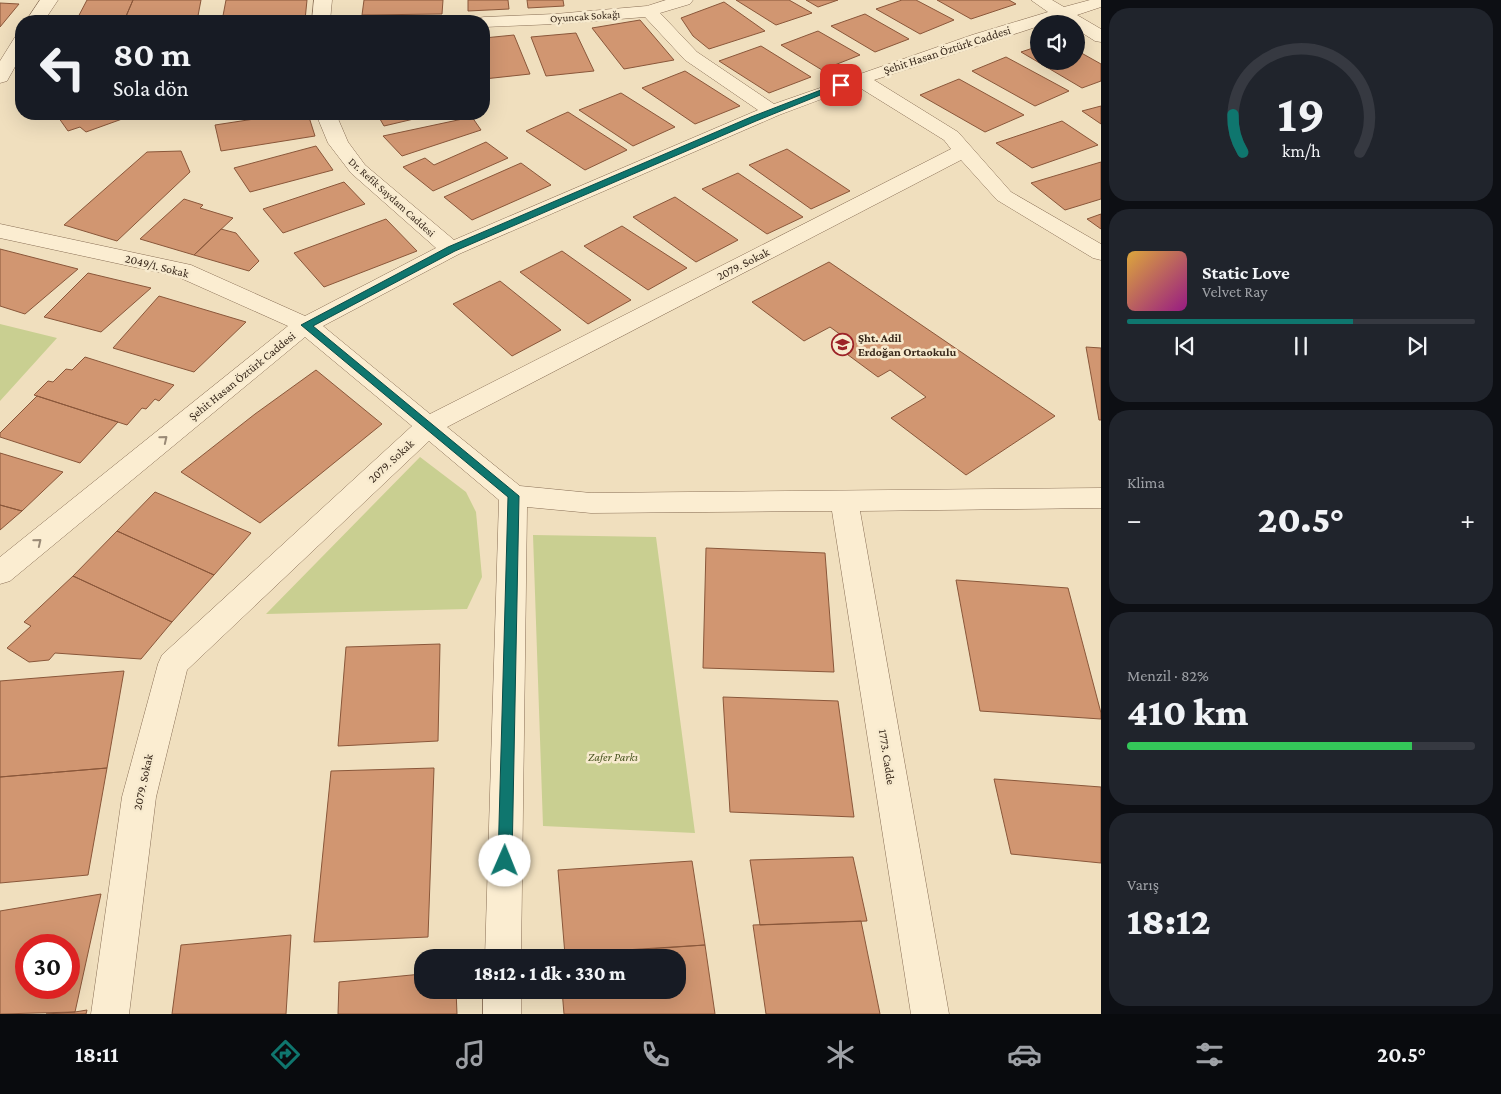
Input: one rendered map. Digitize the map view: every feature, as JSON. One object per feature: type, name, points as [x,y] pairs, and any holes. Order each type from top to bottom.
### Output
[{"type":"street","points":[[39,15],[49,0]]},
{"type":"street","points":[[322,15],[323,0]]},
{"type":"street","name":"Oyuncak Sokağı","points":[[490,22],[555,19],[649,11],[684,0]]},
{"type":"street","points":[[1040,0],[1101,37]]},
{"type":"street","name":"Şehit Hasan Öztürk Caddesi","points":[[0,573],[306,325],[452,249],[772,111],[859,78],[978,39],[1101,2]]},
{"type":"street","points":[[649,11],[691,56],[772,111]]},
{"type":"street","points":[[0,77],[14,50]]},
{"type":"street","points":[[859,78],[951,136],[1004,196],[1101,253]]},
{"type":"street","name":"Dr. Refik Saydam Caddesi","points":[[328,120],[338,143],[358,169],[452,249]]},
{"type":"street","name":"2079. Sokak","points":[[110,1014],[139,797],[172,664],[428,426],[964,150]]},
{"type":"street","name":"2049/1. Sokak","points":[[0,231],[183,270],[306,325],[513,496]]},
{"type":"street","points":[[503,949],[513,496],[591,503],[1101,498]]},
{"type":"street","name":"1773. Cadde","points":[[844,500],[930,1014]]},
{"type":"street","points":[[502,999],[502,1014]]},
{"type":"green space","points":[[0,324],[57,338],[0,401]]},
{"type":"green space","points":[[420,457],[466,492],[476,512],[482,577],[467,609],[266,614]]},
{"type":"green space","name":"Zafer Parkı","points":[[533,535],[656,537],[695,833],[543,826]]},
{"type":"building","points":[[87,0],[133,0],[127,15],[79,15]]},
{"type":"building","points":[[133,0],[201,0],[198,15],[127,15]]},
{"type":"building","points":[[226,0],[307,0],[306,15],[223,15]]},
{"type":"building","points":[[364,0],[443,0],[442,14],[362,15]]},
{"type":"building","points":[[468,0],[508,0],[509,9],[468,11]]},
{"type":"building","points":[[527,0],[563,0],[564,6],[528,8]]},
{"type":"building","points":[[736,0],[789,0],[812,13],[776,25]]},
{"type":"building","points":[[806,0],[838,0],[818,7]]},
{"type":"building","points":[[902,0],[916,0],[954,20],[920,34],[876,9]]},
{"type":"building","points":[[937,0],[1009,0],[1016,4],[971,19]]},
{"type":"building","points":[[724,2],[765,31],[709,49],[693,36],[681,18]]},
{"type":"building","points":[[0,3],[19,4],[0,27]]},
{"type":"building","points":[[865,14],[909,39],[875,52],[831,26]]},
{"type":"building","points":[[640,20],[674,60],[624,69],[592,28]]},
{"type":"building","points":[[818,31],[860,55],[822,70],[781,45]]},
{"type":"building","points":[[576,33],[594,71],[546,76],[531,37]]},
{"type":"building","points":[[514,35],[530,74],[490,78],[490,37]]},
{"type":"building","points":[[761,46],[811,77],[769,93],[719,61]]},
{"type":"building","points":[[1030,49],[1030,57],[1021,52]]},
{"type":"building","points":[[1085,55],[1101,64],[1101,81],[1082,88],[1052,70],[1085,70]]},
{"type":"building","points":[[1006,57],[1069,91],[1035,106],[972,71]]},
{"type":"building","points":[[685,71],[740,106],[695,124],[642,88]]},
{"type":"building","points":[[959,79],[1024,115],[985,132],[920,95]]},
{"type":"building","points":[[621,93],[675,127],[633,146],[579,110]]},
{"type":"building","points":[[1101,106],[1101,124],[1082,111]]},
{"type":"building","points":[[568,112],[627,150],[585,170],[526,131]]},
{"type":"building","points":[[60,120],[119,120],[86,132],[80,127],[68,131]]},
{"type":"building","points":[[248,120],[310,120],[315,136],[221,151],[215,125]]},
{"type":"building","points":[[380,120],[410,120],[384,126]]},
{"type":"building","points":[[458,120],[474,120],[481,130],[402,156],[383,136]]},
{"type":"building","points":[[1062,121],[1098,145],[1032,168],[996,143]]},
{"type":"building","points":[[486,142],[508,158],[433,191],[403,167],[425,158],[434,165]]},
{"type":"building","points":[[316,146],[333,170],[250,192],[234,168]]},
{"type":"building","points":[[787,149],[850,191],[811,209],[749,165]]},
{"type":"building","points":[[181,151],[190,172],[117,241],[64,225],[147,152]]},
{"type":"building","points":[[1101,162],[1101,199],[1065,210],[1031,183]]},
{"type":"building","points":[[521,163],[551,185],[472,220],[444,197]]},
{"type":"building","points":[[738,173],[803,217],[767,234],[702,189]]},
{"type":"building","points":[[344,182],[365,204],[283,233],[263,209]]},
{"type":"building","points":[[675,197],[738,240],[696,262],[633,217]]},
{"type":"building","points":[[184,199],[203,205],[200,208],[233,218],[194,255],[140,239]]},
{"type":"building","points":[[1101,214],[1101,229],[1087,219]]},
{"type":"building","points":[[386,219],[417,251],[324,287],[294,253]]},
{"type":"building","points":[[622,226],[687,268],[648,290],[584,246]]},
{"type":"building","points":[[221,229],[236,233],[259,261],[249,271],[194,255]]},
{"type":"building","points":[[0,249],[78,269],[25,314],[0,306]]},
{"type":"building","points":[[562,251],[631,300],[588,324],[520,272]]},
{"type":"building","points":[[829,262],[1055,416],[966,475],[891,418],[926,397],[890,370],[878,377],[840,349],[852,343],[830,327],[804,341],[752,302]]},
{"type":"building","points":[[88,273],[151,288],[101,332],[44,317]]},
{"type":"building","points":[[500,281],[561,330],[512,356],[453,304]]},
{"type":"building","points":[[159,296],[246,322],[194,372],[113,348]]},
{"type":"building","points":[[1086,347],[1101,348],[1101,420],[1099,420]]},
{"type":"building","points":[[85,357],[174,385],[159,401],[155,399],[146,409],[142,408],[127,425],[34,395],[48,381],[53,382],[66,369],[72,370]]},
{"type":"building","points":[[316,370],[382,424],[260,523],[181,472],[255,414]]},
{"type":"building","points":[[37,396],[118,422],[80,463],[0,437],[0,433]]},
{"type":"building","points":[[0,453],[63,472],[22,511],[0,505]]},
{"type":"building","points":[[155,492],[251,533],[214,575],[117,531]]},
{"type":"building","points":[[0,505],[22,511],[0,530]]},
{"type":"building","points":[[117,531],[214,575],[172,622],[73,576]]},
{"type":"building","points":[[706,548],[825,553],[834,672],[703,668]]},
{"type":"building","points":[[73,576],[172,622],[141,659],[55,653],[49,660],[29,662],[7,648],[31,626],[24,622]]},
{"type":"building","points":[[956,580],[1068,588],[1101,719],[980,711]]},
{"type":"building","points":[[440,644],[438,741],[338,746],[346,647]]},
{"type":"building","points":[[124,671],[107,768],[0,777],[0,681]]},
{"type":"building","points":[[723,697],[838,701],[854,817],[730,812]]},
{"type":"building","points":[[107,768],[88,875],[0,883],[0,777]]},
{"type":"building","points":[[434,768],[428,937],[314,942],[331,771]]},
{"type":"building","points":[[994,779],[1101,787],[1101,863],[1011,854]]},
{"type":"building","points":[[853,857],[867,921],[760,925],[750,860]]},
{"type":"building","points":[[692,861],[705,945],[649,949],[565,949],[558,870]]},
{"type":"building","points":[[101,894],[80,989],[80,934],[15,934],[15,999],[78,999],[75,1012],[0,1014],[0,911]]},
{"type":"building","points":[[861,921],[880,1014],[766,1014],[753,925]]},
{"type":"building","points":[[291,935],[286,1014],[172,1014],[181,945]]},
{"type":"building","points":[[705,945],[715,1014],[564,1014],[563,999],[686,999],[686,949],[641,949]]},
{"type":"building","points":[[414,975],[414,999],[456,999],[457,1014],[338,1014],[339,982]]},
{"type":"building","points":[[87,1010],[86,1014],[46,1014],[75,1012]]},
{"type":"place","name":"Şht. Adil Erdoğan Ortaokulu","points":[[842,345]]},
{"type":"route","points":[[505,861],[513,496],[306,325],[452,249],[772,111],[841,85]]}]
